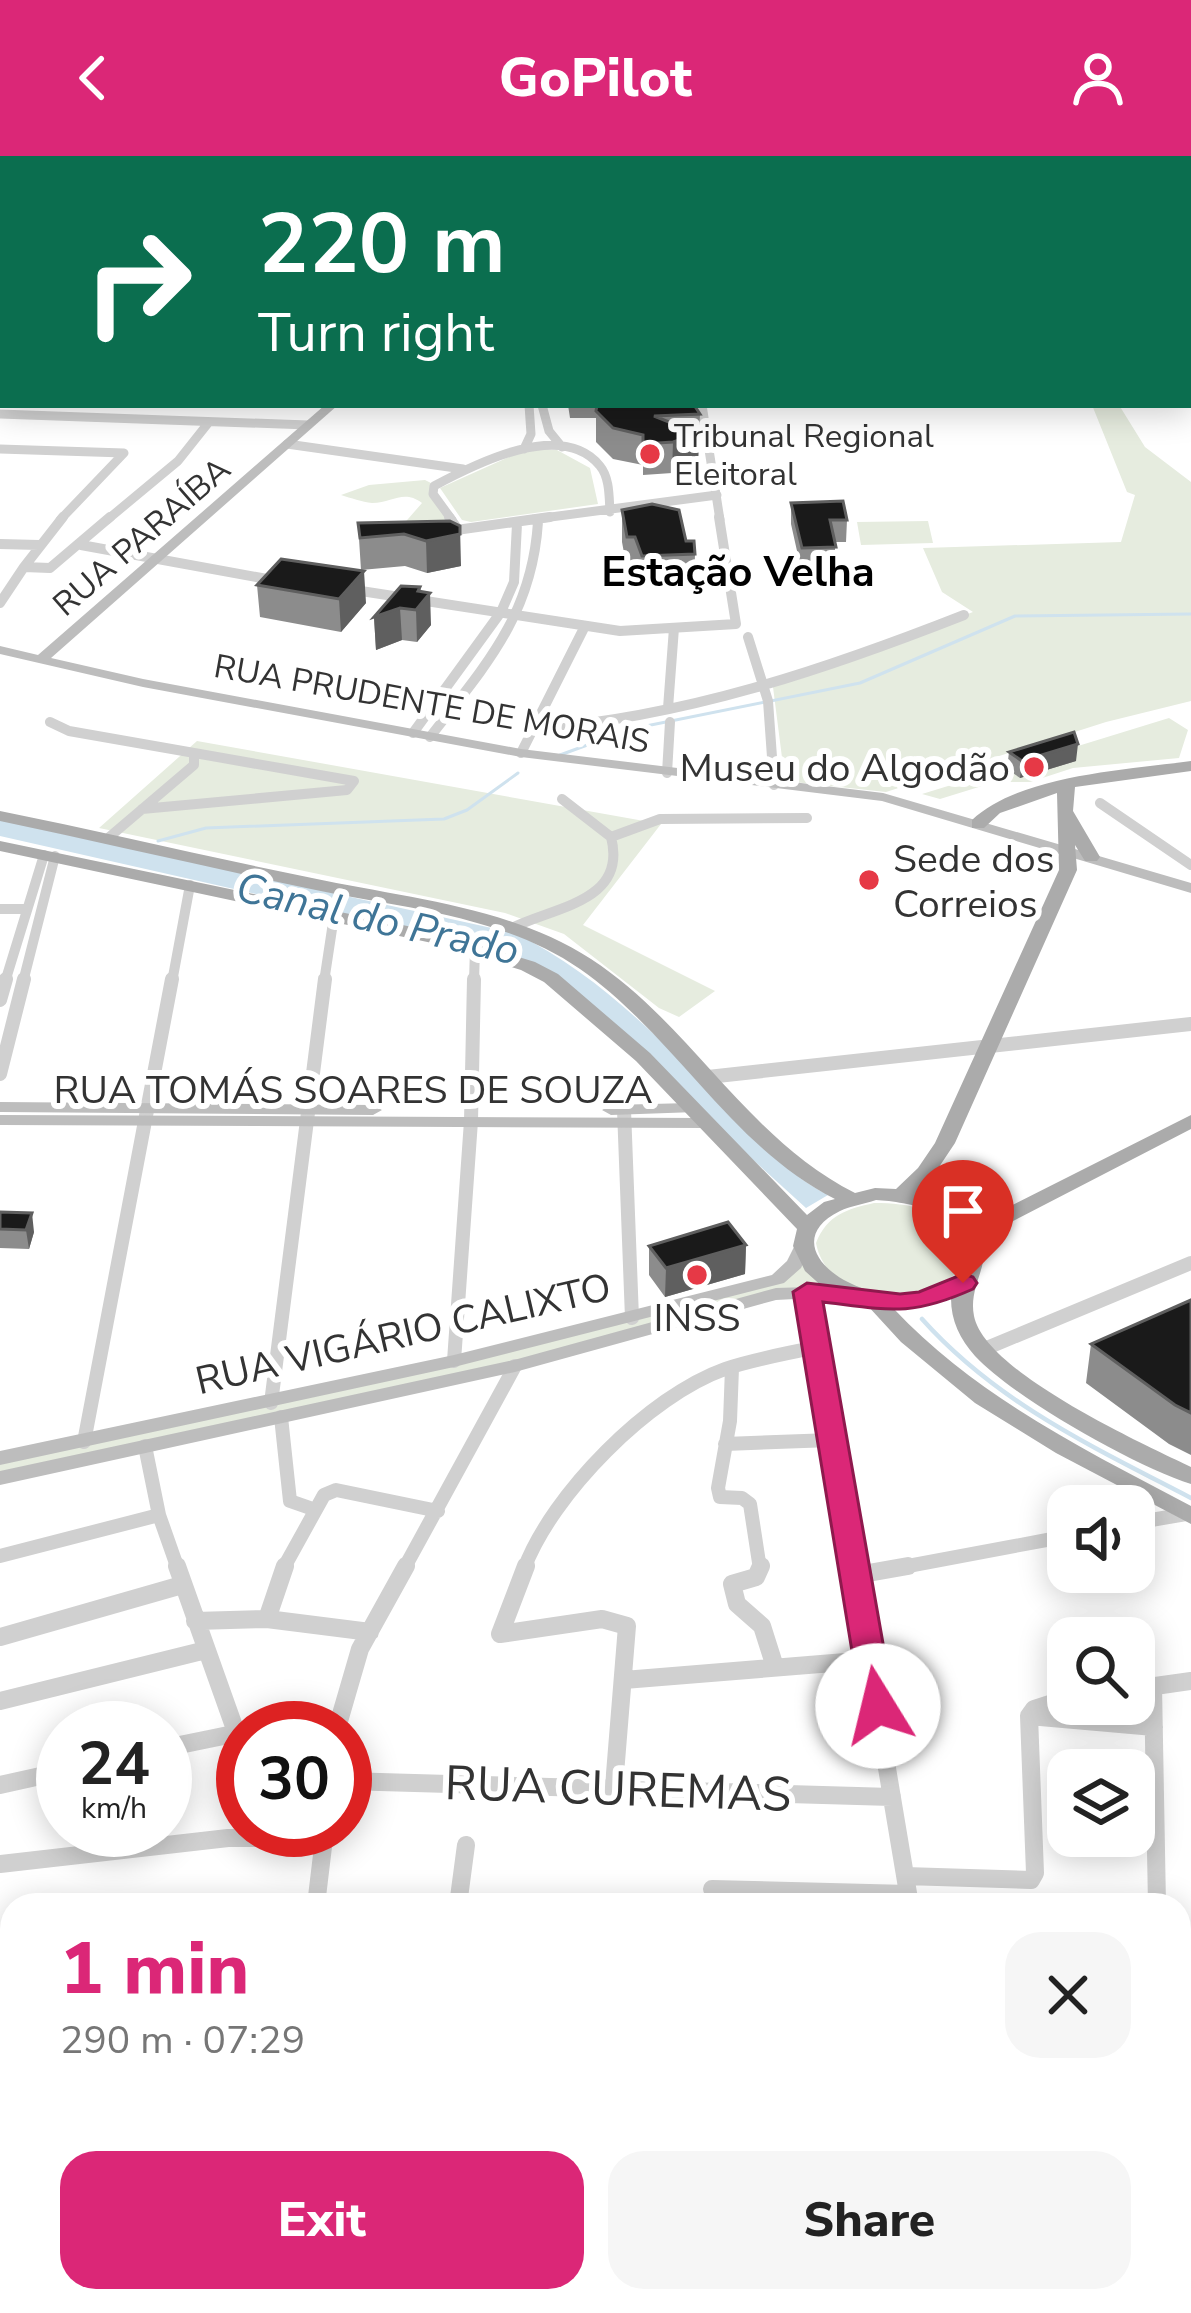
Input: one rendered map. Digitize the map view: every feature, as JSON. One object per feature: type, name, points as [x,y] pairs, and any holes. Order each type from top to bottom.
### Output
[{"type":"main road","points":[[978,824],[994,809],[1090,776],[1191,766]]},
{"type":"main road","points":[[902,1195],[926,1172],[945,1143],[1067,870],[1068,783]]},
{"type":"main road","points":[[1065,810],[1091,857]]},
{"type":"main road","points":[[0,816],[512,928],[586,964],[708,1077],[801,1174],[818,1187],[849,1198]]},
{"type":"main road","points":[[0,846],[476,948],[551,978],[643,1057],[698,1115],[805,1236],[814,1272],[843,1292],[875,1301],[924,1300],[963,1283],[975,1267],[978,1250],[973,1232],[937,1204],[902,1195],[849,1198],[831,1205],[805,1236]]},
{"type":"main road","points":[[973,1232],[1191,1121]]},
{"type":"main road","points":[[963,1283],[967,1330],[982,1350],[1042,1398],[1191,1476]]},
{"type":"main road","points":[[875,1301],[915,1345],[980,1400],[1189,1515]]},
{"type":"street","points":[[224,423],[226,408]]},
{"type":"street","name":"RUA PARAÍBA","points":[[40,660],[328,408]]},
{"type":"street","points":[[524,449],[531,434],[529,408]]},
{"type":"street","points":[[543,408],[549,431],[562,447],[602,469],[610,512]]},
{"type":"street","points":[[327,587],[620,631],[736,623],[702,408]]},
{"type":"street","points":[[0,414],[308,425]]},
{"type":"street","points":[[24,567],[50,568],[60,562],[178,461],[209,422]]},
{"type":"street","points":[[285,446],[474,468]]},
{"type":"street","points":[[285,446],[416,470],[437,484]]},
{"type":"street","points":[[459,531],[433,494],[437,484],[524,449],[562,447]]},
{"type":"street","points":[[0,449],[124,453],[39,544],[0,603]]},
{"type":"street","points":[[436,533],[717,495]]},
{"type":"street","points":[[430,737],[520,615],[537,566],[538,522]]},
{"type":"street","points":[[413,734],[501,612],[514,582],[517,524]]},
{"type":"street","points":[[0,544],[39,544]]},
{"type":"street","points":[[81,544],[287,582]]},
{"type":"street","points":[[534,729],[588,726],[766,693],[964,616]]},
{"type":"street","points":[[521,753],[585,626]]},
{"type":"street","points":[[668,708],[674,628]]},
{"type":"street","points":[[748,637],[766,693],[774,785]]},
{"type":"street","name":"RUA PRUDENTE DE MORAIS","points":[[0,650],[521,753],[883,797],[1191,888]]},
{"type":"street","points":[[50,722],[194,756],[354,781],[347,790],[142,809]]},
{"type":"street","points":[[667,773],[670,722]]},
{"type":"street","points":[[106,838],[194,765],[194,756]]},
{"type":"street","points":[[512,928],[588,901],[599,891],[613,858],[611,837],[562,800]]},
{"type":"street","points":[[1100,803],[1191,865]]},
{"type":"street","points":[[611,837],[660,819],[807,818]]},
{"type":"street","points":[[0,1000],[25,910],[50,856]]},
{"type":"street","points":[[0,1074],[50,856]]},
{"type":"street","points":[[84,1442],[190,885]]},
{"type":"street","points":[[0,910],[25,910]]},
{"type":"street","points":[[313,1509],[290,1501],[276,1410],[306,1116],[334,916]]},
{"type":"street","points":[[454,1360],[476,948]]},
{"type":"street","points":[[708,1077],[1191,1024]]},
{"type":"street","name":"RUA TOMÁS SOARES DE SOUZA","points":[[0,1108],[306,1116],[698,1115]]},
{"type":"street","name":"RUA TOMÁS SOARES DE SOUZA","points":[[0,1120],[148,1114]]},
{"type":"street","points":[[625,1116],[632,1318]]},
{"type":"street","name":"RUA VIGÁRIO CALIXTO","points":[[0,1478],[145,1446],[454,1360],[778,1279],[795,1264],[805,1236]]},
{"type":"street","points":[[982,1350],[1191,1263]]},
{"type":"street","points":[[807,1292],[907,1892]]},
{"type":"street","name":"RUA VIGÁRIO CALIXTO","points":[[0,1458],[515,1366],[776,1294],[843,1292]]},
{"type":"street","points":[[614,1786],[627,1626],[609,1617],[500,1634],[528,1559],[596,1456],[669,1401],[732,1368],[816,1347]]},
{"type":"street","points":[[346,1701],[360,1649],[515,1366]]},
{"type":"street","points":[[732,1368],[717,1490],[720,1497],[742,1498],[750,1504],[761,1567],[756,1577],[732,1584],[737,1604],[762,1626],[775,1667]]},
{"type":"street","points":[[724,1444],[832,1440]]},
{"type":"street","points":[[145,1446],[159,1515],[227,1701]]},
{"type":"street","points":[[267,1619],[278,1578],[313,1509],[336,1490],[438,1511]]},
{"type":"street","points":[[0,1556],[159,1515]]},
{"type":"street","points":[[1155,1520],[1189,1515]]},
{"type":"street","points":[[857,1575],[1047,1540]]},
{"type":"street","points":[[0,1636],[182,1585]]},
{"type":"street","points":[[195,1621],[267,1619],[370,1632]]},
{"type":"street","points":[[0,1701],[206,1650]]},
{"type":"street","points":[[624,1680],[870,1660]]},
{"type":"street","points":[[1155,1686],[1191,1681]]},
{"type":"street","points":[[1029,1716],[1047,1704]]},
{"type":"street","points":[[1029,1716],[1154,1727],[1157,1893]]},
{"type":"street","points":[[712,1889],[907,1892],[1031,1880],[1029,1716]]},
{"type":"street","points":[[0,1785],[36,1777]]},
{"type":"street","name":"RUA CUREMAS","points":[[372,1781],[892,1797]]},
{"type":"street","points":[[0,1864],[216,1839]]},
{"type":"street","points":[[460,1893],[466,1845]]},
{"type":"street","points":[[318,1893],[322,1857]]},
{"type":"shaded area","points":[[1093,408],[1121,408],[1145,447],[1191,482],[1191,701],[1106,722],[886,792],[785,781],[773,687],[973,612],[942,592],[923,548],[1121,542],[1135,495],[1127,492]]},
{"type":"shaded area","points":[[557,450],[590,468],[598,504],[471,522],[462,520],[440,488],[518,453]]},
{"type":"shaded area","points":[[431,483],[450,523],[401,527],[422,503],[403,497],[372,503],[341,495],[369,485]]},
{"type":"shaded area","points":[[928,521],[933,543],[861,545],[857,522]]},
{"type":"shaded area","name":"Museu do Algodão","points":[[1169,718],[1188,730],[1179,758],[1073,768],[1030,782],[995,782],[940,799],[922,794]]},
{"type":"shaded area","points":[[197,741],[661,824],[583,925],[715,991],[679,1017],[659,1008],[564,934],[505,913],[99,828]]},
{"type":"shaded area","points":[[874,1203],[912,1206],[944,1221],[962,1239],[962,1267],[946,1281],[903,1294],[858,1289],[839,1279],[824,1264],[816,1243],[839,1215]]},
{"type":"shaded area","points":[[801,1255],[835,1290],[808,1289],[515,1363],[0,1475],[0,1462],[779,1281]]},
{"type":"water","points":[[0,820],[515,933],[601,988],[675,1054],[772,1154],[828,1195],[806,1208],[545,971],[508,951],[0,836]]},
{"type":"building","points":[[696,408],[700,414],[654,416],[699,434],[643,444],[643,435],[613,428],[596,411]]},
{"type":"building","points":[[843,501],[847,520],[830,520],[836,547],[802,548],[791,503]]},
{"type":"building","points":[[652,504],[679,510],[686,541],[694,541],[695,554],[642,556],[635,537],[627,537],[622,510]]},
{"type":"building","points":[[450,521],[460,526],[460,534],[426,541],[404,534],[360,538],[358,523]]},
{"type":"building","points":[[281,559],[364,571],[339,599],[257,585]]},
{"type":"building","points":[[401,586],[430,593],[416,610],[400,608],[374,617]]},
{"type":"building","points":[[1074,732],[1078,744],[1022,761],[1009,752]]},
{"type":"building","points":[[0,1212],[32,1213],[26,1230],[0,1229]]},
{"type":"building","points":[[728,1222],[746,1245],[666,1268],[649,1246]]},
{"type":"building","points":[[1191,1300],[1191,1413],[1091,1344]]},
{"type":"waterway","points":[[560,755],[631,729],[860,683],[1015,616],[1191,614]]},
{"type":"waterway","points":[[158,841],[206,828],[444,819],[467,810],[518,773]]},
{"type":"waterway","name":"Canal do Prado","points":[[922,1319],[951,1349],[1014,1399],[1191,1498]]},
{"type":"place","name":"Tribunal Regional Eleitoral","points":[[650,454]]},
{"type":"place","name":"Museu do Algodão","points":[[1034,767]]},
{"type":"place","name":"Sede dos Correios","points":[[869,880]]},
{"type":"place","name":"INSS","points":[[697,1275]]},
{"type":"district","name":"Estação Velha","points":[[738,571]]},
{"type":"route","points":[[878,1706],[807,1292],[843,1292],[900,1303],[924,1300],[963,1283]]}]
